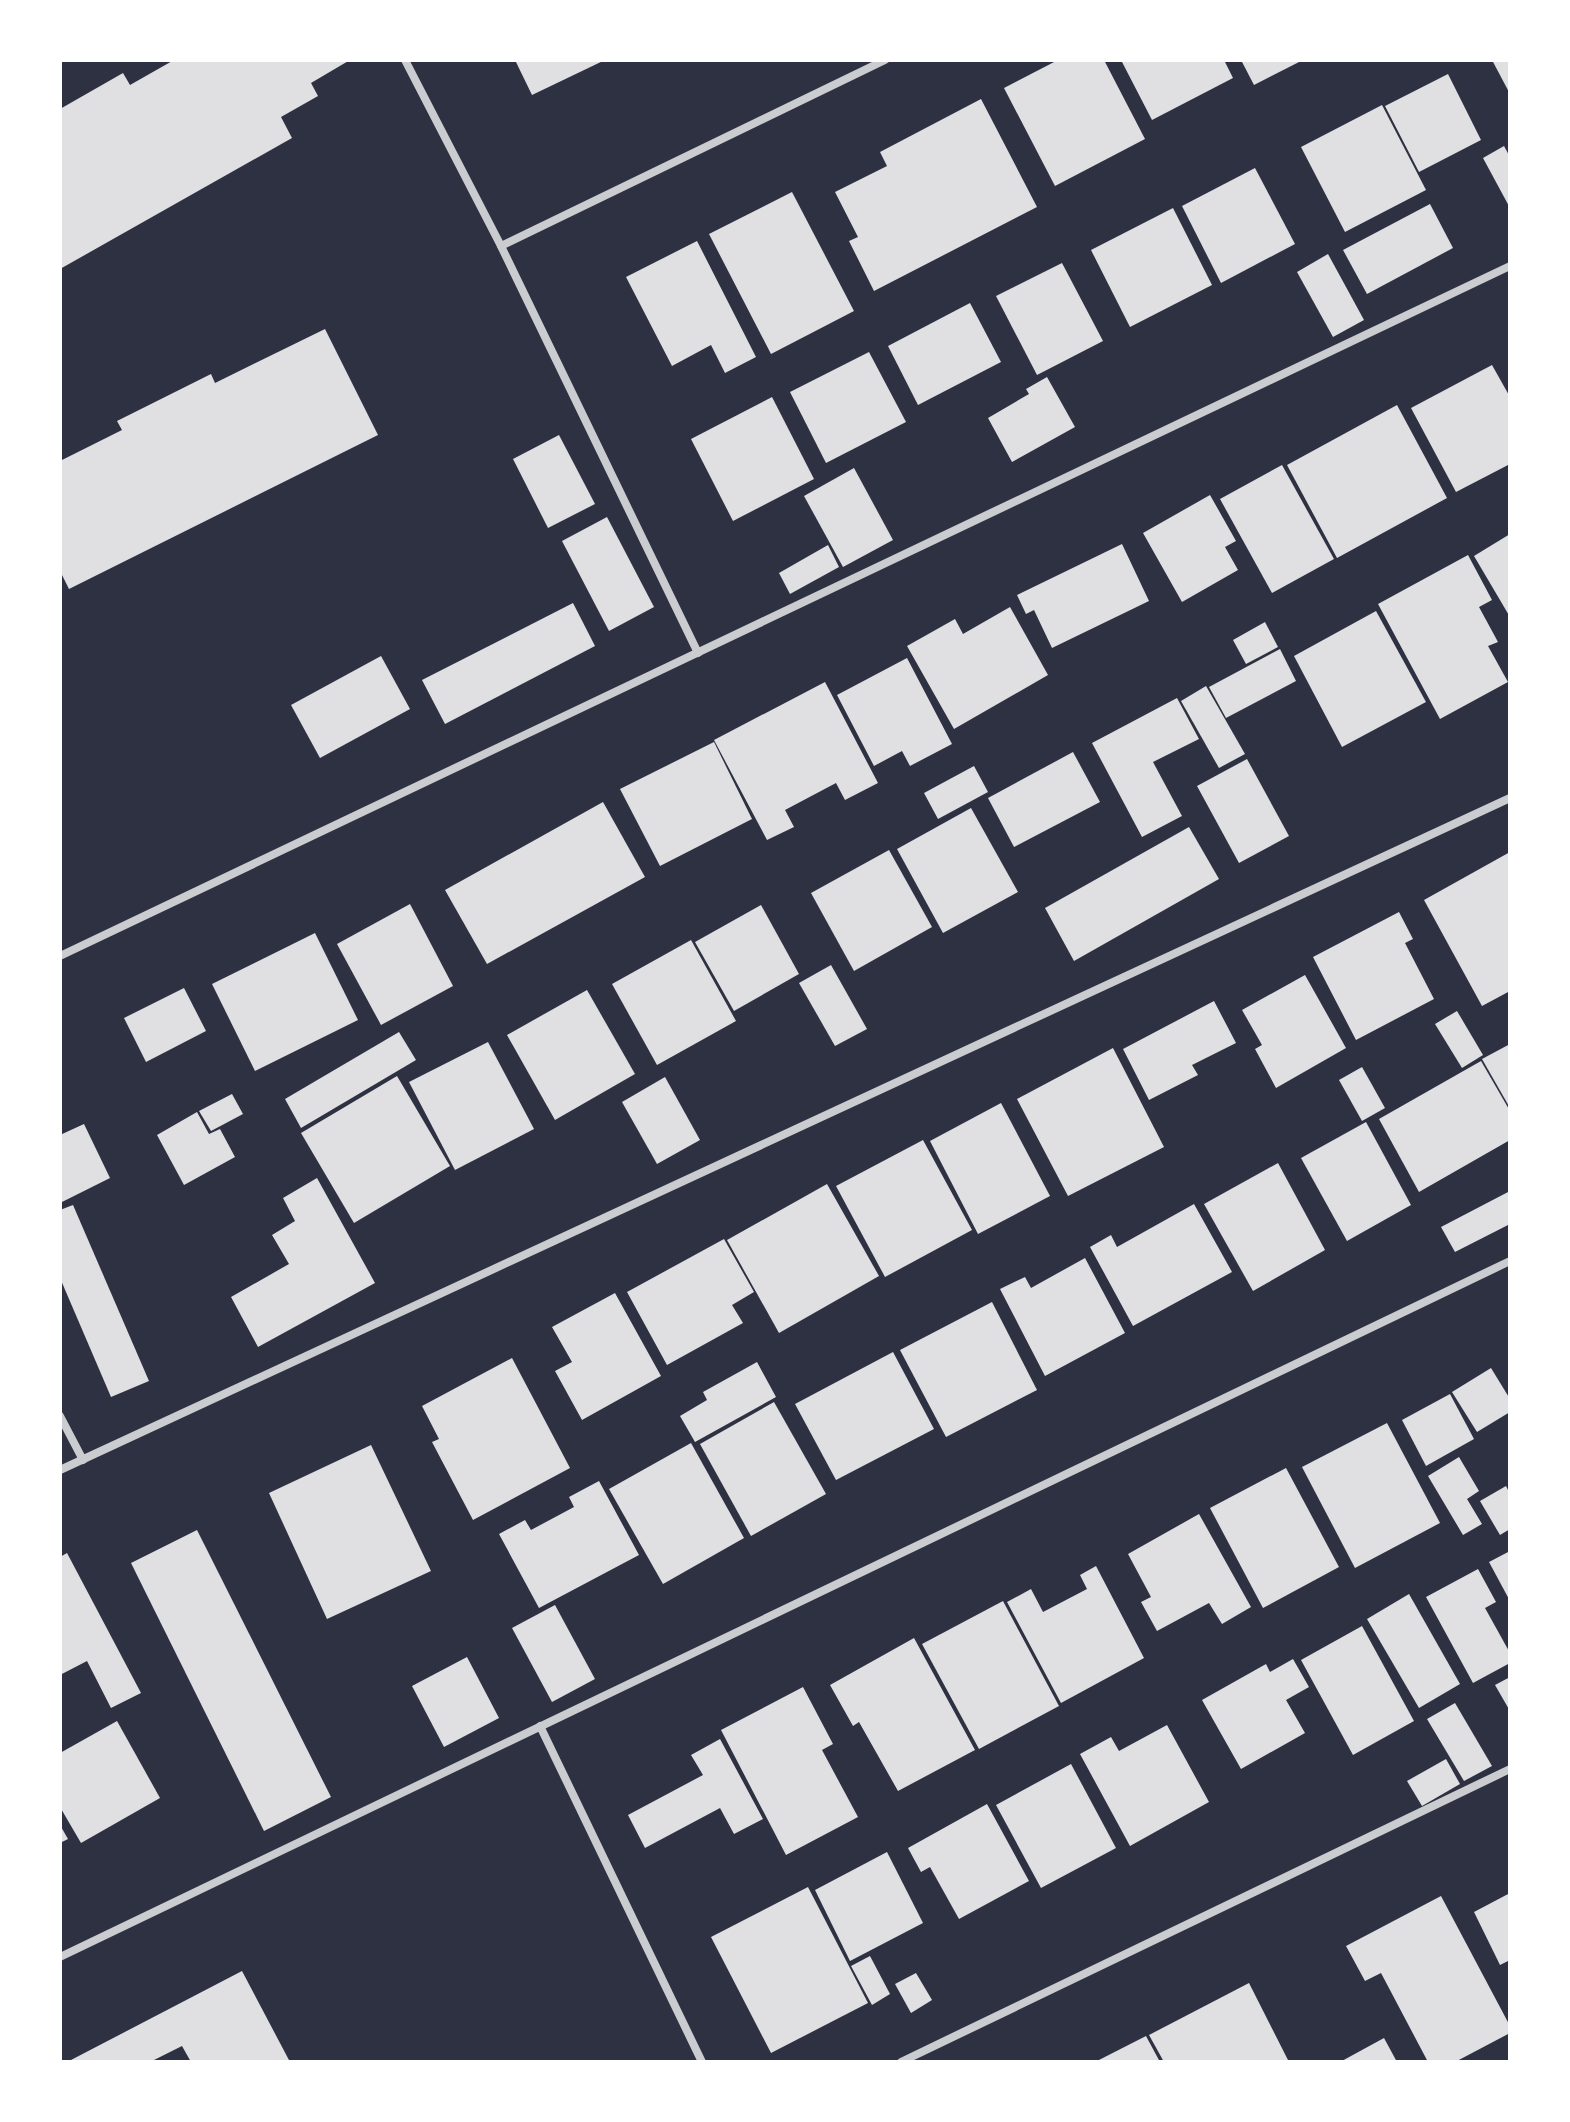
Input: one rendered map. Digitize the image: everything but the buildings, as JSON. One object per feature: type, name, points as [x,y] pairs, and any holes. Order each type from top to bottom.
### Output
[{"type":"street","points":[[405,60],[501,246],[698,653]]},
{"type":"street","points":[[501,246],[885,60]]},
{"type":"street","points":[[60,956],[1510,266]]},
{"type":"street","points":[[60,1470],[1510,798]]},
{"type":"street","points":[[60,1957],[1510,1261]]},
{"type":"street","points":[[60,1416],[83,1460]]},
{"type":"street","points":[[540,1726],[702,2062]]},
{"type":"street","points":[[901,2062],[1510,1769]]}]
